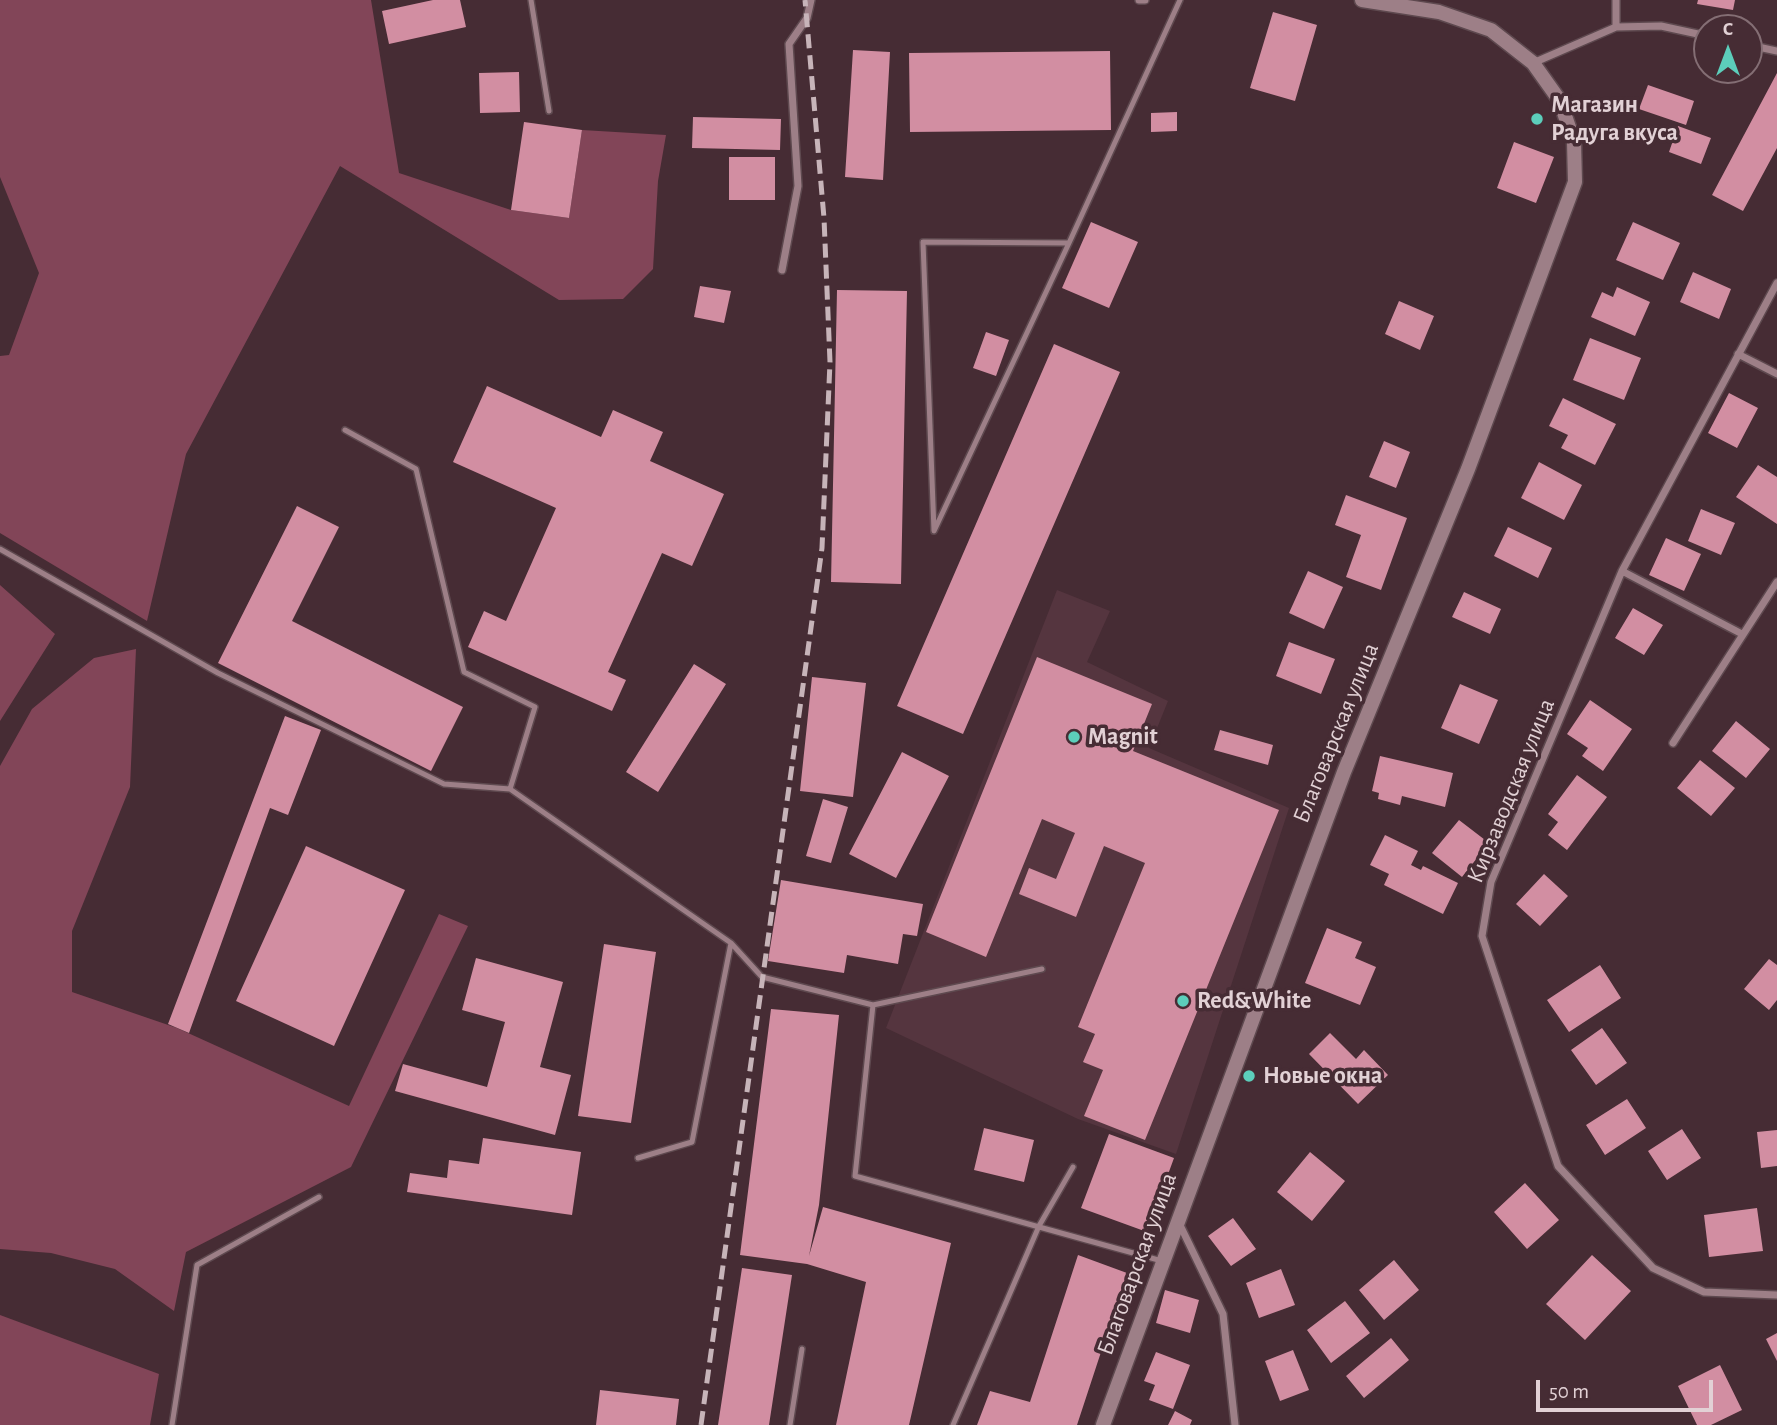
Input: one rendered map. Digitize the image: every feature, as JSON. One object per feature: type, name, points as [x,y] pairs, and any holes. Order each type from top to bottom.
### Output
[{"type":"street","points":[[782,270],[798,186],[789,44],[807,18],[811,0]]},
{"type":"street","points":[[1139,0],[1145,0]]},
{"type":"street","name":"Благоварская улица","points":[[1102,1425],[1343,772],[1468,469],[1575,182],[1574,142],[1560,101],[1533,62],[1491,30],[1439,12],[1362,0]]},
{"type":"street","points":[[1616,0],[1616,27]]},
{"type":"street","points":[[1533,62],[1616,27],[1661,26],[1693,33]]},
{"type":"street","name":"Кирзаводская улица","points":[[1777,283],[1622,571],[1491,882],[1482,936],[1558,1167],[1653,1268],[1704,1292],[1777,1295]]},
{"type":"street","points":[[1738,354],[1777,374]]},
{"type":"street","points":[[1622,571],[1742,634]]},
{"type":"street","points":[[1673,743],[1777,583]]},
{"type":"street","points":[[1768,597],[1777,602]]},
{"type":"street","points":[[1178,1220],[1223,1314],[1235,1425]]},
{"type":"lane","points":[[531,0],[549,111]]},
{"type":"lane","points":[[1069,243],[923,242],[934,531],[1069,243],[1180,0]]},
{"type":"lane","points":[[345,430],[416,469],[464,672],[535,707],[510,789]]},
{"type":"lane","points":[[0,549],[218,673],[444,784],[510,789],[731,943],[762,977],[873,1005],[1042,969]]},
{"type":"lane","points":[[638,1158],[692,1142],[731,943]]},
{"type":"lane","points":[[873,1005],[855,1175],[1162,1261]]},
{"type":"lane","points":[[953,1425],[1039,1226],[1073,1167]]},
{"type":"lane","points":[[172,1425],[197,1265],[319,1197]]},
{"type":"lane","points":[[790,1425],[802,1349]]},
{"type":"shaded area","points":[[0,0],[371,0],[399,173],[511,210],[569,218],[582,130],[666,135],[658,181],[653,269],[623,299],[559,300],[340,166],[186,454],[147,621],[0,533],[0,356],[9,355],[39,273],[0,177]]},
{"type":"shaded area","points":[[0,585],[55,634],[0,721]]},
{"type":"shaded area","points":[[1057,590],[1110,611],[1087,662],[1168,701],[1149,748],[1289,808],[1176,1154],[1078,1119],[886,1028]]},
{"type":"shaded area","points":[[136,649],[130,787],[72,931],[72,992],[177,1028],[349,1106],[439,914],[468,926],[351,1167],[186,1252],[174,1311],[115,1269],[51,1253],[0,1249],[0,766],[32,709],[94,658]]},
{"type":"shaded area","points":[[0,1315],[159,1374],[150,1425],[0,1425]]},
{"type":"building","points":[[433,0],[460,0],[466,27],[389,44],[382,11]]},
{"type":"building","points":[[1698,0],[1735,0],[1733,10],[1697,4]]},
{"type":"building","points":[[1273,12],[1317,25],[1295,101],[1250,88]]},
{"type":"building","points":[[853,50],[890,52],[883,180],[845,177]]},
{"type":"building","points":[[1110,51],[1111,130],[910,132],[909,53]]},
{"type":"building","points":[[519,72],[520,112],[480,113],[479,73]]},
{"type":"building","points":[[1777,73],[1777,148],[1743,211],[1712,195]]},
{"type":"building","points":[[1648,85],[1694,101],[1686,125],[1639,109]]},
{"type":"building","points":[[1177,112],[1177,131],[1151,132],[1151,113]]},
{"type":"building","points":[[693,117],[781,119],[780,150],[692,148]]},
{"type":"building","points":[[524,122],[582,130],[569,218],[511,210]]},
{"type":"building","points":[[1678,126],[1711,138],[1701,164],[1669,152]]},
{"type":"building","points":[[1514,142],[1554,157],[1536,203],[1497,188]]},
{"type":"building","points":[[729,157],[775,157],[775,200],[729,200]]},
{"type":"building","points":[[1091,222],[1138,242],[1109,308],[1062,288]]},
{"type":"building","points":[[1633,222],[1680,243],[1663,280],[1616,260]]},
{"type":"building","points":[[1693,272],[1731,289],[1719,319],[1680,302]]},
{"type":"building","points":[[700,286],[731,291],[724,323],[694,317]]},
{"type":"building","points":[[1617,287],[1650,302],[1635,336],[1591,317],[1602,292],[1613,297]]},
{"type":"building","points":[[837,290],[907,291],[901,584],[831,582]]},
{"type":"building","points":[[1399,301],[1434,316],[1420,350],[1385,334]]},
{"type":"building","points":[[986,332],[1009,340],[996,376],[973,368]]},
{"type":"building","points":[[1590,338],[1641,358],[1624,400],[1573,380]]},
{"type":"building","points":[[1054,344],[1120,372],[963,734],[897,706]]},
{"type":"building","points":[[487,386],[601,437],[613,410],[663,432],[650,461],[724,494],[692,566],[662,553],[608,672],[626,680],[612,711],[468,647],[484,611],[506,621],[556,508],[453,462]]},
{"type":"building","points":[[1729,393],[1758,408],[1737,448],[1708,433]]},
{"type":"building","points":[[1563,398],[1616,424],[1595,465],[1561,448],[1568,435],[1549,426]]},
{"type":"building","points":[[1384,441],[1410,452],[1396,488],[1369,477]]},
{"type":"building","points":[[1539,462],[1582,485],[1564,520],[1521,498]]},
{"type":"building","points":[[1758,465],[1777,477],[1777,524],[1736,497]]},
{"type":"building","points":[[1346,495],[1407,518],[1381,590],[1346,577],[1361,535],[1335,525]]},
{"type":"building","points":[[297,506],[339,527],[292,621],[463,707],[431,771],[218,663]]},
{"type":"building","points":[[1701,509],[1735,523],[1721,555],[1688,541]]},
{"type":"building","points":[[1508,527],[1552,548],[1538,578],[1494,556]]},
{"type":"building","points":[[1666,538],[1701,554],[1684,591],[1649,575]]},
{"type":"building","points":[[1308,571],[1343,587],[1324,629],[1289,613]]},
{"type":"building","points":[[1464,592],[1501,609],[1490,634],[1452,617]]},
{"type":"building","points":[[1633,608],[1663,625],[1644,655],[1615,638]]},
{"type":"building","points":[[1289,642],[1335,659],[1321,694],[1276,676]]},
{"type":"building","points":[[1037,657],[1152,704],[1133,751],[1279,810],[1145,1140],[1084,1116],[1103,1070],[1083,1062],[1095,1034],[1078,1027],[1145,863],[1104,846],[1076,917],[1019,894],[1029,868],[1056,879],[1075,833],[1042,819],[986,957],[926,932]]},
{"type":"building","points":[[694,664],[726,684],[658,792],[626,772]]},
{"type":"building","points":[[812,677],[866,683],[853,797],[800,791]]},
{"type":"building","points":[[1460,684],[1498,700],[1479,744],[1441,728]]},
{"type":"building","points":[[1590,700],[1632,729],[1603,771],[1582,756],[1588,748],[1567,734]]},
{"type":"building","points":[[285,716],[321,730],[288,815],[270,808],[189,1033],[168,1024]]},
{"type":"building","points":[[1736,721],[1770,749],[1746,778],[1712,751]]},
{"type":"building","points":[[1220,730],[1273,745],[1268,765],[1214,750]]},
{"type":"building","points":[[902,752],[949,776],[896,878],[849,854]]},
{"type":"building","points":[[1380,756],[1453,773],[1445,807],[1402,796],[1400,805],[1378,799],[1379,793],[1372,791]]},
{"type":"building","points":[[1700,760],[1735,788],[1711,816],[1677,788]]},
{"type":"building","points":[[1577,775],[1607,797],[1567,850],[1548,835],[1558,822],[1548,814]]},
{"type":"building","points":[[823,799],[848,807],[831,863],[806,856]]},
{"type":"building","points":[[1459,820],[1489,843],[1462,877],[1432,853]]},
{"type":"building","points":[[1385,835],[1418,851],[1411,865],[1421,870],[1423,866],[1458,883],[1443,914],[1384,885],[1389,874],[1370,865]]},
{"type":"building","points":[[306,846],[405,890],[334,1046],[236,1001]]},
{"type":"building","points":[[1544,874],[1568,896],[1540,926],[1516,904]]},
{"type":"building","points":[[781,880],[923,904],[917,936],[903,934],[898,964],[847,955],[844,973],[768,961]]},
{"type":"building","points":[[1327,928],[1362,942],[1355,958],[1376,967],[1360,1005],[1305,983]]},
{"type":"building","points":[[604,944],[656,952],[631,1123],[578,1116]]},
{"type":"building","points":[[476,958],[563,982],[540,1067],[571,1075],[555,1135],[395,1091],[403,1064],[487,1087],[505,1022],[462,1010]]},
{"type":"building","points":[[1769,959],[1777,965],[1777,1000],[1769,1010],[1744,989]]},
{"type":"building","points":[[1600,965],[1621,998],[1569,1032],[1547,1000]]},
{"type":"building","points":[[771,1009],[839,1015],[819,1205],[809,1256],[823,1207],[951,1243],[909,1425],[836,1425],[866,1282],[807,1264],[740,1255]]},
{"type":"building","points":[[1602,1028],[1627,1063],[1596,1085],[1571,1050]]},
{"type":"building","points":[[1330,1033],[1356,1059],[1364,1050],[1388,1075],[1358,1104],[1309,1054]]},
{"type":"building","points":[[1627,1099],[1646,1128],[1605,1155],[1586,1125]]},
{"type":"building","points":[[984,1128],[1034,1140],[1024,1182],[974,1170]]},
{"type":"building","points":[[1682,1129],[1701,1158],[1667,1180],[1648,1151]]},
{"type":"building","points":[[1777,1130],[1777,1166],[1761,1168],[1757,1132]]},
{"type":"building","points":[[1109,1134],[1174,1158],[1147,1232],[1081,1208]]},
{"type":"building","points":[[483,1138],[581,1152],[572,1215],[407,1192],[410,1173],[447,1178],[449,1160],[479,1164]]},
{"type":"building","points":[[1310,1152],[1345,1181],[1312,1221],[1277,1192]]},
{"type":"building","points":[[1525,1183],[1559,1220],[1527,1249],[1494,1212]]},
{"type":"building","points":[[1757,1208],[1763,1251],[1709,1257],[1704,1215]]},
{"type":"building","points":[[1233,1218],[1256,1249],[1231,1266],[1208,1236]]},
{"type":"building","points":[[1078,1255],[1127,1273],[1077,1425],[977,1425],[990,1391],[1030,1402]]},
{"type":"building","points":[[1592,1255],[1631,1291],[1585,1340],[1546,1304]]},
{"type":"building","points":[[1394,1260],[1419,1290],[1384,1320],[1359,1290]]},
{"type":"building","points":[[742,1268],[792,1275],[769,1425],[718,1425]]},
{"type":"building","points":[[1281,1269],[1295,1305],[1259,1318],[1246,1283]]},
{"type":"building","points":[[1165,1290],[1199,1300],[1190,1333],[1156,1323]]},
{"type":"building","points":[[1345,1301],[1370,1333],[1331,1363],[1307,1330]]},
{"type":"building","points":[[1777,1333],[1777,1361],[1766,1339]]},
{"type":"building","points":[[1391,1338],[1409,1360],[1364,1398],[1346,1376]]},
{"type":"building","points":[[1293,1350],[1309,1390],[1280,1401],[1265,1361]]},
{"type":"building","points":[[1156,1352],[1190,1365],[1173,1409],[1149,1400],[1155,1385],[1144,1381]]},
{"type":"building","points":[[1720,1365],[1742,1410],[1711,1425],[1697,1425],[1678,1386]]},
{"type":"building","points":[[600,1390],[679,1399],[676,1425],[596,1425]]},
{"type":"building","points":[[1175,1411],[1192,1420],[1190,1425],[1168,1425]]},
{"type":"railway","points":[[701,1425],[822,548],[830,362],[824,218],[805,0]]},
{"type":"place","name":"Магазин Радуга вкуса","points":[[1537,119]]},
{"type":"place","name":"Magnit","points":[[1074,737]]},
{"type":"place","name":"Red&White","points":[[1183,1001]]},
{"type":"place","name":"Новые окна","points":[[1249,1076]]}]
